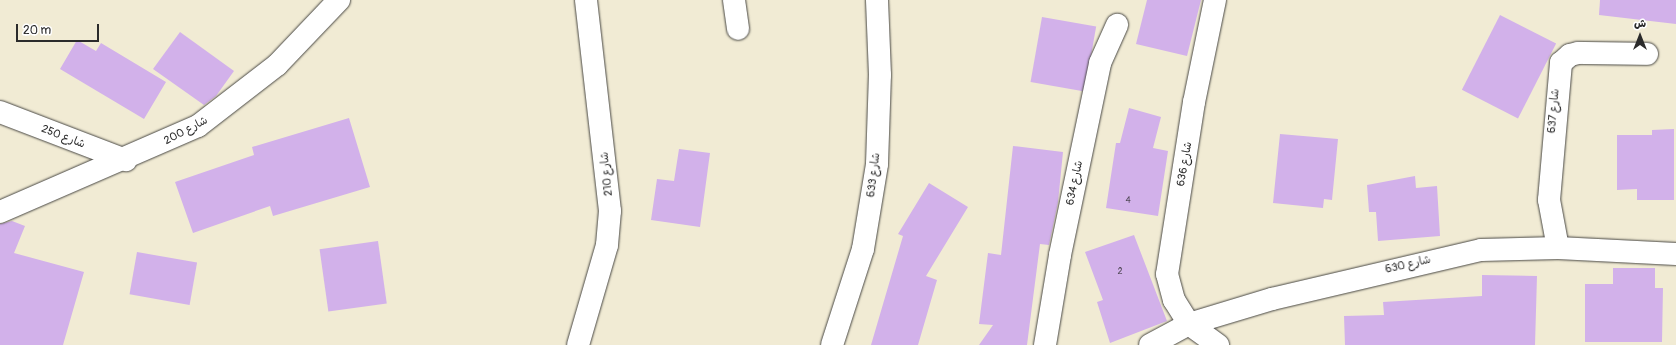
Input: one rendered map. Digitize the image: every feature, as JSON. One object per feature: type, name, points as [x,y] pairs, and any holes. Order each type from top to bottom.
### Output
[{"type":"street","name":"شارع 200","points":[[0,212],[126,160],[178,136],[221,110],[294,49],[339,0]]},
{"type":"street","name":"شارع 210","points":[[578,345],[607,245],[610,212],[586,0]]},
{"type":"street","points":[[734,0],[738,29]]},
{"type":"street","name":"شارع 633","points":[[832,345],[863,249],[876,164],[880,82],[877,0]]},
{"type":"street","name":"شارع 636","points":[[1189,324],[1174,300],[1167,274],[1194,102],[1215,0]]},
{"type":"street","name":"شارع 634","points":[[1045,345],[1060,255],[1100,62],[1117,25]]},
{"type":"street","name":"شارع 637","points":[[1558,248],[1549,200],[1562,63],[1570,55],[1578,53],[1648,54]]},
{"type":"street","name":"شارع 250","points":[[0,112],[126,160]]},
{"type":"street","name":"شارع 630","points":[[1150,345],[1189,324],[1432,259],[1481,250],[1558,248],[1676,254]]},
{"type":"street","points":[[1189,324],[1218,345]]},
{"type":"building","points":[[1147,0],[1201,0],[1187,56],[1136,44]]},
{"type":"building","points":[[1600,0],[1676,0],[1676,24],[1599,15]]},
{"type":"building","points":[[1500,15],[1556,44],[1518,118],[1462,90]]},
{"type":"building","points":[[1042,17],[1096,27],[1085,92],[1031,82]]},
{"type":"building","points":[[180,32],[234,71],[216,96],[204,105],[153,69]]},
{"type":"building","points":[[77,40],[96,51],[101,43],[166,82],[144,119],[60,69]]},
{"type":"building","points":[[1129,108],[1161,117],[1153,148],[1168,151],[1158,216],[1106,208],[1116,143],[1120,143]]},
{"type":"building","points":[[349,118],[370,187],[273,216],[270,206],[193,233],[175,182],[254,155],[252,147]]},
{"type":"building","points":[[1674,129],[1674,200],[1637,200],[1637,189],[1617,190],[1617,135],[1652,135],[1652,130]]},
{"type":"building","points":[[1280,134],[1338,139],[1332,200],[1324,199],[1323,208],[1273,203]]},
{"type":"building","points":[[1013,146],[1063,152],[1058,202],[1049,245],[1040,244],[1027,345],[979,345],[993,325],[979,324],[988,253],[1001,255]]},
{"type":"building","points":[[679,149],[710,153],[700,227],[651,220],[657,179],[674,181]]},
{"type":"building","points":[[1415,176],[1416,188],[1437,186],[1440,236],[1378,241],[1376,212],[1369,212],[1367,185]]},
{"type":"building","points":[[929,183],[968,207],[926,276],[937,280],[918,345],[871,345],[903,236],[898,234]]},
{"type":"building","points":[[12,221],[25,226],[14,253],[84,272],[63,345],[0,345],[0,224]]},
{"type":"building","points":[[1134,235],[1167,321],[1110,343],[1097,302],[1103,300],[1085,252]]},
{"type":"building","points":[[378,241],[387,303],[328,312],[320,249]]},
{"type":"building","points":[[137,252],[197,263],[190,305],[130,294]]},
{"type":"building","points":[[1613,268],[1655,268],[1655,288],[1663,288],[1662,342],[1585,342],[1585,284],[1613,284]]},
{"type":"building","points":[[1482,275],[1537,276],[1535,345],[1345,345],[1344,316],[1384,315],[1383,302],[1482,296]]}]
